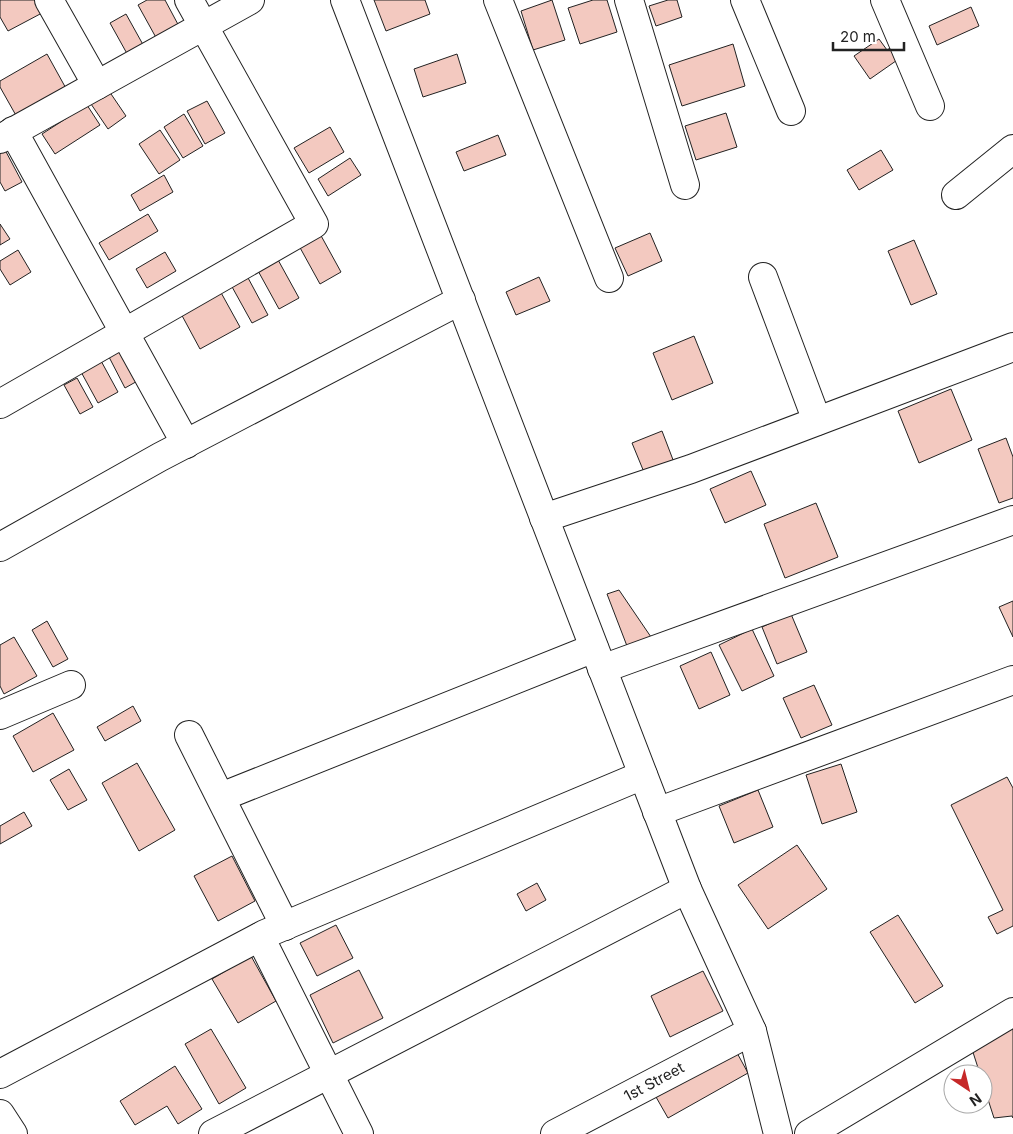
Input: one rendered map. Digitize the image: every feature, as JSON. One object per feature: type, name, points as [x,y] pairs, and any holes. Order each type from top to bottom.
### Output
[{"type":"street","points":[[48,0],[97,85]]},
{"type":"street","points":[[0,404],[314,224],[189,0]]},
{"type":"street","points":[[186,444],[123,332],[7,135],[250,0]]},
{"type":"street","points":[[345,0],[686,889],[752,1031],[778,1134]]},
{"type":"street","points":[[498,0],[609,278]]},
{"type":"street","points":[[629,0],[685,185]]},
{"type":"street","points":[[745,0],[791,111]]},
{"type":"street","points":[[885,0],[930,106]]},
{"type":"street","points":[[956,195],[1013,150]]},
{"type":"street","points":[[763,277],[816,421]]},
{"type":"street","points":[[0,547],[186,444],[460,300]]},
{"type":"street","points":[[544,518],[691,469],[1013,347]]},
{"type":"street","points":[[221,797],[598,658],[1013,520]]},
{"type":"street","points":[[657,812],[1013,680]]},
{"type":"street","points":[[0,715],[71,685]]},
{"type":"street","points":[[189,735],[285,926]]},
{"type":"street","points":[[0,1074],[260,937],[643,775]]},
{"type":"street","points":[[213,1134],[686,889]]},
{"type":"street","points":[[260,937],[359,1134]]},
{"type":"street","points":[[809,1134],[1013,1012]]},
{"type":"street","name":"1st Street","points":[[555,1134],[752,1031]]},
{"type":"street","points":[[0,1114],[13,1134]]},
{"type":"building","points":[[0,0],[35,0],[42,13],[8,31],[0,17]]},
{"type":"building","points":[[147,0],[165,0],[181,30],[159,43],[138,5]]},
{"type":"building","points":[[374,0],[425,0],[430,14],[386,31]]},
{"type":"building","points":[[552,0],[565,40],[533,50],[521,11]]},
{"type":"building","points":[[593,0],[607,0],[617,32],[580,44],[568,8]]},
{"type":"building","points":[[668,0],[677,0],[682,17],[656,26],[649,6]]},
{"type":"building","points":[[971,7],[979,26],[937,45],[929,26]]},
{"type":"building","points":[[126,14],[146,50],[130,59],[110,23]]},
{"type":"building","points":[[879,39],[887,50],[895,45],[903,56],[870,79],[854,56]]},
{"type":"building","points":[[733,44],[745,86],[682,106],[669,65]]},
{"type":"building","points":[[47,54],[68,92],[18,119],[0,87],[0,81]]},
{"type":"building","points":[[457,54],[466,83],[423,97],[414,69]]},
{"type":"building","points":[[109,91],[126,116],[108,129],[91,104]]},
{"type":"building","points":[[207,101],[225,133],[205,144],[187,111]]},
{"type":"building","points":[[87,105],[100,125],[55,154],[42,134]]},
{"type":"building","points":[[726,113],[737,147],[696,160],[685,126]]},
{"type":"building","points":[[184,114],[203,146],[183,158],[164,127]]},
{"type":"building","points":[[330,127],[344,152],[309,173],[294,148]]},
{"type":"building","points":[[160,130],[180,160],[159,174],[139,144]]},
{"type":"building","points":[[498,135],[506,155],[464,171],[456,152]]},
{"type":"building","points":[[4,148],[22,182],[5,191],[0,182],[0,150]]},
{"type":"building","points":[[881,150],[893,170],[859,190],[847,170]]},
{"type":"building","points":[[350,158],[361,175],[328,196],[318,179]]},
{"type":"building","points":[[164,175],[173,192],[140,211],[131,195]]},
{"type":"building","points":[[148,214],[158,231],[109,260],[99,243]]},
{"type":"building","points":[[0,224],[10,239],[0,245]]},
{"type":"building","points":[[319,232],[341,272],[320,284],[298,244]]},
{"type":"building","points":[[650,233],[662,261],[628,276],[615,248]]},
{"type":"building","points":[[914,240],[937,294],[911,305],[888,251]]},
{"type":"building","points":[[18,250],[31,272],[10,285],[0,269],[0,261]]},
{"type":"building","points":[[165,252],[176,271],[147,288],[136,269]]},
{"type":"building","points":[[277,258],[299,298],[279,309],[257,269]]},
{"type":"building","points":[[247,276],[268,315],[252,323],[231,285]]},
{"type":"building","points":[[539,277],[550,301],[516,315],[506,292]]},
{"type":"building","points":[[219,289],[240,327],[200,349],[179,310]]},
{"type":"building","points":[[694,336],[713,383],[672,400],[653,353]]},
{"type":"building","points":[[124,349],[141,379],[125,388],[109,357]]},
{"type":"building","points":[[100,359],[118,392],[98,403],[80,370]]},
{"type":"building","points":[[77,378],[93,407],[80,414],[64,385]]},
{"type":"building","points":[[951,389],[972,440],[919,463],[898,411]]},
{"type":"building","points":[[662,431],[675,465],[646,477],[632,443]]},
{"type":"building","points":[[1006,438],[1013,457],[1013,498],[999,503],[978,449]]},
{"type":"building","points":[[751,471],[766,505],[725,523],[710,489]]},
{"type":"building","points":[[816,503],[838,557],[785,578],[764,524]]},
{"type":"building","points":[[619,590],[651,637],[627,646],[607,594]]},
{"type":"building","points":[[1013,601],[1013,637],[999,607]]},
{"type":"building","points":[[791,614],[807,652],[777,664],[762,627]]},
{"type":"building","points":[[47,621],[68,659],[53,667],[32,630]]},
{"type":"building","points":[[752,629],[774,676],[742,691],[719,645]]},
{"type":"building","points":[[14,637],[37,676],[4,694],[0,686],[0,645]]},
{"type":"building","points":[[711,652],[730,695],[699,709],[680,666]]},
{"type":"building","points":[[814,685],[832,725],[801,738],[783,698]]},
{"type":"building","points":[[133,706],[141,721],[105,741],[97,727]]},
{"type":"building","points":[[53,713],[74,750],[33,772],[13,736]]},
{"type":"building","points":[[137,763],[175,830],[139,851],[102,783]]},
{"type":"building","points":[[841,764],[857,812],[822,824],[806,775]]},
{"type":"building","points":[[69,769],[87,800],[68,810],[50,780]]},
{"type":"building","points":[[1007,777],[1013,788],[1013,926],[997,934],[988,917],[1003,910],[951,805]]},
{"type":"building","points":[[758,790],[773,827],[734,843],[719,806]]},
{"type":"building","points":[[24,812],[32,826],[0,844],[0,826]]},
{"type":"building","points":[[797,845],[827,889],[768,929],[738,885]]},
{"type":"building","points":[[232,856],[255,901],[218,921],[194,876]]},
{"type":"building","points":[[537,883],[546,900],[526,911],[517,894]]},
{"type":"building","points":[[898,915],[943,986],[915,1003],[870,932]]},
{"type":"building","points":[[336,925],[353,958],[317,976],[300,943]]},
{"type":"building","points":[[251,956],[276,1001],[238,1023],[212,979]]},
{"type":"building","points":[[359,970],[383,1018],[333,1043],[310,995]]},
{"type":"building","points":[[703,971],[723,1011],[670,1037],[651,996]]},
{"type":"building","points":[[211,1029],[246,1088],[219,1104],[185,1044]]},
{"type":"building","points":[[1013,1029],[1013,1118],[1012,1116],[994,1118],[993,1064],[977,1064],[970,1043]]},
{"type":"building","points":[[736,1051],[748,1073],[668,1118],[656,1097]]},
{"type":"building","points":[[175,1066],[202,1109],[178,1124],[167,1106],[135,1125],[120,1101]]}]
